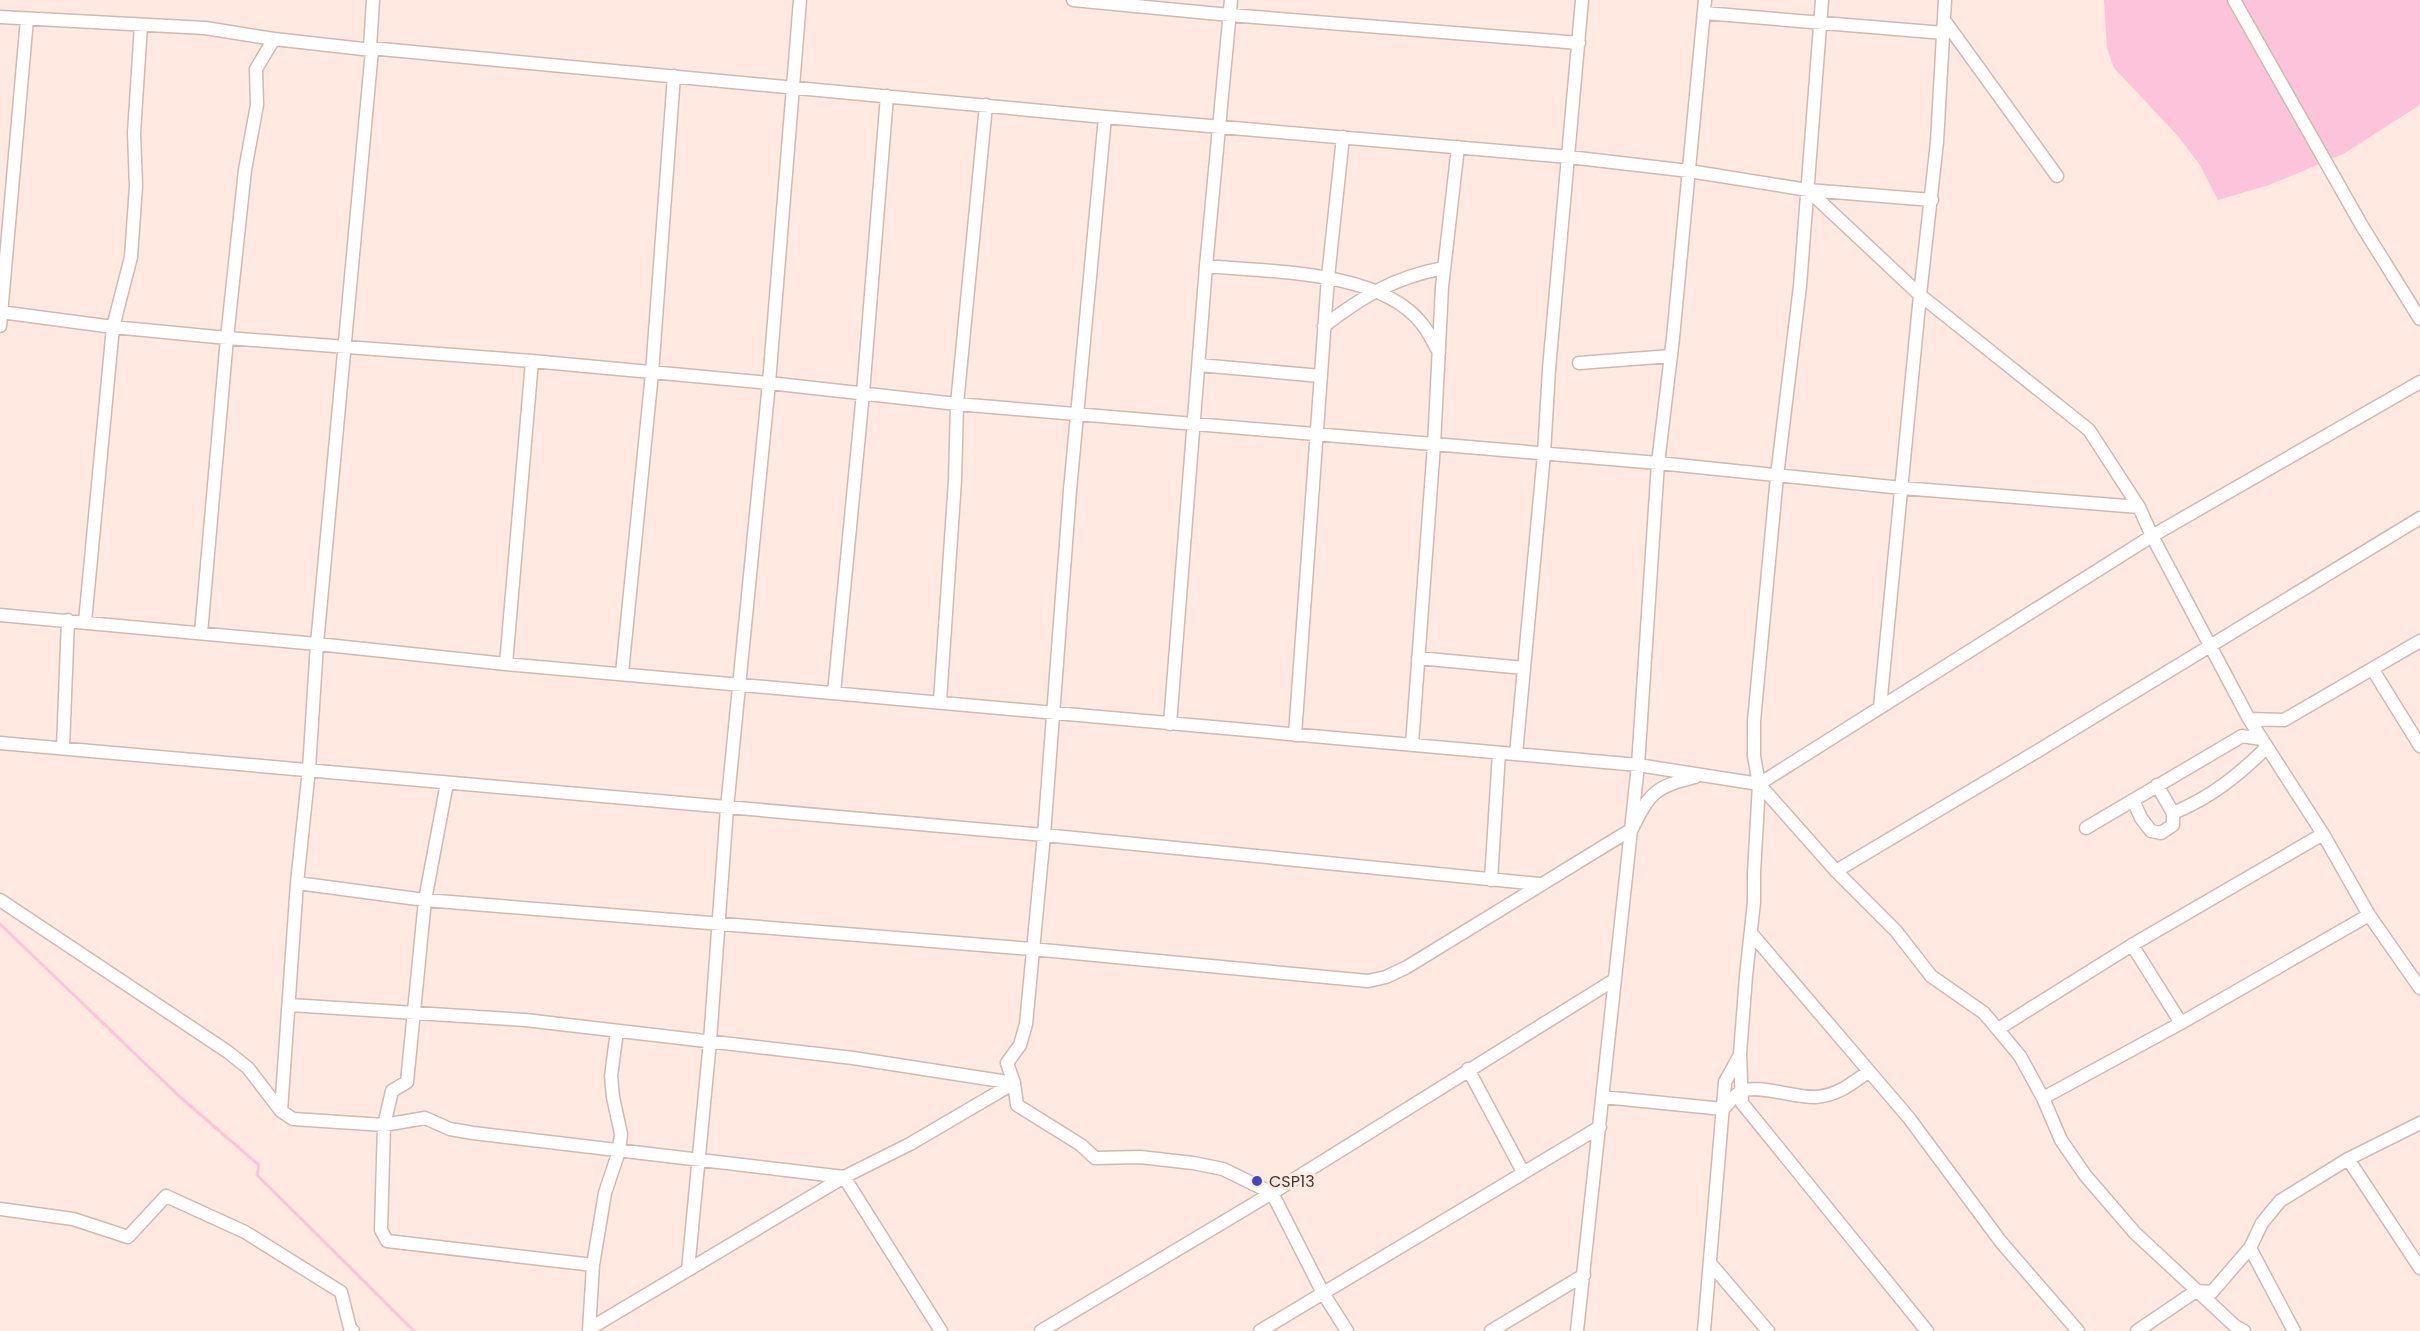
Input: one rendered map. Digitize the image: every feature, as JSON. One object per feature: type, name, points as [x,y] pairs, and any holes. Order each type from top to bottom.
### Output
[{"type":"street","points":[[281,1111],[297,883],[309,769],[317,644],[346,347],[371,49],[373,0]]},
{"type":"street","points":[[688,1270],[710,1041],[727,808],[769,383],[791,87],[800,0]]},
{"type":"street","points":[[1073,0],[1579,43]]},
{"type":"street","points":[[1170,724],[1206,266],[1231,0]]},
{"type":"street","points":[[1516,754],[1582,0]]},
{"type":"street","points":[[1821,0],[1800,286],[1777,476],[1754,721],[1754,756],[1759,784],[1751,933],[1740,1054],[1741,1091],[1742,1103],[1760,1127],[1927,1331]]},
{"type":"street","points":[[1880,707],[1920,295],[1932,200],[1945,0]]},
{"type":"street","points":[[2234,0],[2362,226],[2420,319]]},
{"type":"street","points":[[1577,1331],[1632,829],[1658,463],[1671,356],[1704,6],[1820,23],[1944,26]]},
{"type":"street","points":[[0,18],[205,28],[274,39],[371,49],[1105,117],[1569,157],[1689,171],[1808,189],[1932,200]]},
{"type":"street","points":[[0,327],[27,19]]},
{"type":"street","points":[[85,622],[113,327],[131,257],[136,186],[134,133],[141,25]]},
{"type":"street","points":[[1944,26],[2056,176]]},
{"type":"street","points":[[201,633],[245,170],[257,105],[256,69],[274,39]]},
{"type":"street","points":[[622,673],[652,373],[674,76]]},
{"type":"street","points":[[834,693],[863,393],[887,96]]},
{"type":"street","points":[[940,701],[955,480],[957,404],[986,105]]},
{"type":"street","points":[[1105,117],[1077,415],[1044,835],[1026,1023],[1020,1045],[1007,1063],[1014,1083],[1017,1105],[1081,1145],[1095,1158],[1140,1157],[1193,1163],[1223,1169],[1272,1193],[1323,1293],[1347,1331]]},
{"type":"street","points":[[1295,735],[1324,326],[1343,137]]},
{"type":"street","points":[[1412,745],[1434,445],[1444,268],[1458,147]]},
{"type":"street","points":[[1808,189],[1920,295],[2089,430],[2139,507],[2152,536],[2249,719],[2323,834],[2369,915],[2420,988]]},
{"type":"street","points":[[1206,266],[1328,277],[1376,290],[1393,299],[1422,323],[1438,352]]},
{"type":"street","points":[[1324,326],[1356,301],[1376,290],[1417,273],[1444,268]]},
{"type":"street","points":[[1,312],[113,327],[228,338],[532,361],[1077,415],[1658,463],[1902,488],[2139,507]]},
{"type":"street","points":[[1579,363],[1671,356]]},
{"type":"street","points":[[506,664],[532,361]]},
{"type":"street","points":[[1199,365],[1321,376]]},
{"type":"street","points":[[1759,784],[2152,536],[2420,382]]},
{"type":"street","points":[[1836,871],[2420,518]]},
{"type":"street","points":[[0,615],[506,664],[1638,765],[1759,784],[1836,871],[1896,931],[1931,976],[1984,1013],[2020,1056],[2043,1098],[2061,1140],[2085,1175],[2135,1233],[2239,1329]]},
{"type":"street","points":[[63,747],[68,620]]},
{"type":"street","points":[[2249,719],[2284,720],[2420,641]]},
{"type":"street","points":[[1418,658],[1524,668]]},
{"type":"street","points":[[2373,670],[2420,746]]},
{"type":"street","points":[[2086,828],[2242,736],[2265,743]]},
{"type":"street","points":[[0,743],[1044,835],[1539,884]]},
{"type":"street","points":[[2173,813],[2190,806],[2231,782],[2265,743]]},
{"type":"street","points":[[1491,880],[1499,753]]},
{"type":"street","points":[[297,883],[425,900],[1032,949],[1368,981],[1386,977],[1407,968],[1539,884],[1632,829],[1646,800],[1665,785],[1701,775]]},
{"type":"street","points":[[447,783],[425,900],[407,1082],[393,1091],[384,1125],[381,1230],[387,1241],[593,1265]]},
{"type":"street","points":[[2133,800],[2141,818],[2151,831],[2161,833],[2173,825],[2173,813],[2157,785]]},
{"type":"street","points":[[1998,1029],[2132,945],[2323,834]]},
{"type":"street","points":[[0,900],[228,1052],[248,1068],[281,1111],[293,1119],[384,1125],[425,1118],[450,1129],[473,1133],[844,1177]]},
{"type":"street","points":[[2043,1098],[2181,1023],[2369,915]]},
{"type":"street","points":[[1751,933],[1909,1118],[2001,1242],[2078,1331]]},
{"type":"street","points":[[2132,945],[2181,1023]]},
{"type":"street","points":[[1041,1331],[1272,1193],[1614,980]]},
{"type":"street","points":[[290,1005],[525,1020],[853,1058],[1014,1083]]},
{"type":"street","points":[[589,1330],[593,1265],[605,1193],[619,1151],[621,1134],[613,1096],[612,1076],[617,1031]]},
{"type":"street","points":[[1704,1331],[1725,1082],[1740,1054]]},
{"type":"street","points":[[1468,1070],[1523,1172]]},
{"type":"street","points":[[1723,1109],[1741,1091],[1756,1089],[1816,1097],[1844,1090],[1869,1071]]},
{"type":"street","points":[[589,1330],[844,1177],[910,1144],[1014,1083]]},
{"type":"street","points":[[1603,1097],[1723,1109]]},
{"type":"street","points":[[2137,1331],[2196,1291],[2212,1292],[2250,1248],[2262,1223],[2280,1201],[2348,1159],[2420,1123]]},
{"type":"street","points":[[1260,1331],[1600,1127]]},
{"type":"street","points":[[2348,1159],[2420,1268]]},
{"type":"street","points":[[844,1177],[941,1331]]},
{"type":"street","points":[[0,1209],[73,1219],[128,1237],[166,1196],[245,1232],[341,1292],[350,1328],[353,1331]]},
{"type":"street","points":[[2250,1248],[2294,1331]]},
{"type":"street","points":[[1710,1263],[1768,1331]]},
{"type":"street","points":[[1491,1331],[1584,1275]]},
{"type":"shaded area","points":[[2104,0],[2420,0],[2420,105],[2343,154],[2269,185],[2218,200],[2200,165],[2178,136],[2114,68],[2107,48]]},
{"type":"waterway","points":[[0,924],[180,1097],[259,1165],[257,1175],[414,1331]]},
{"type":"place","name":"CSP13","points":[[1257,1181]]}]
